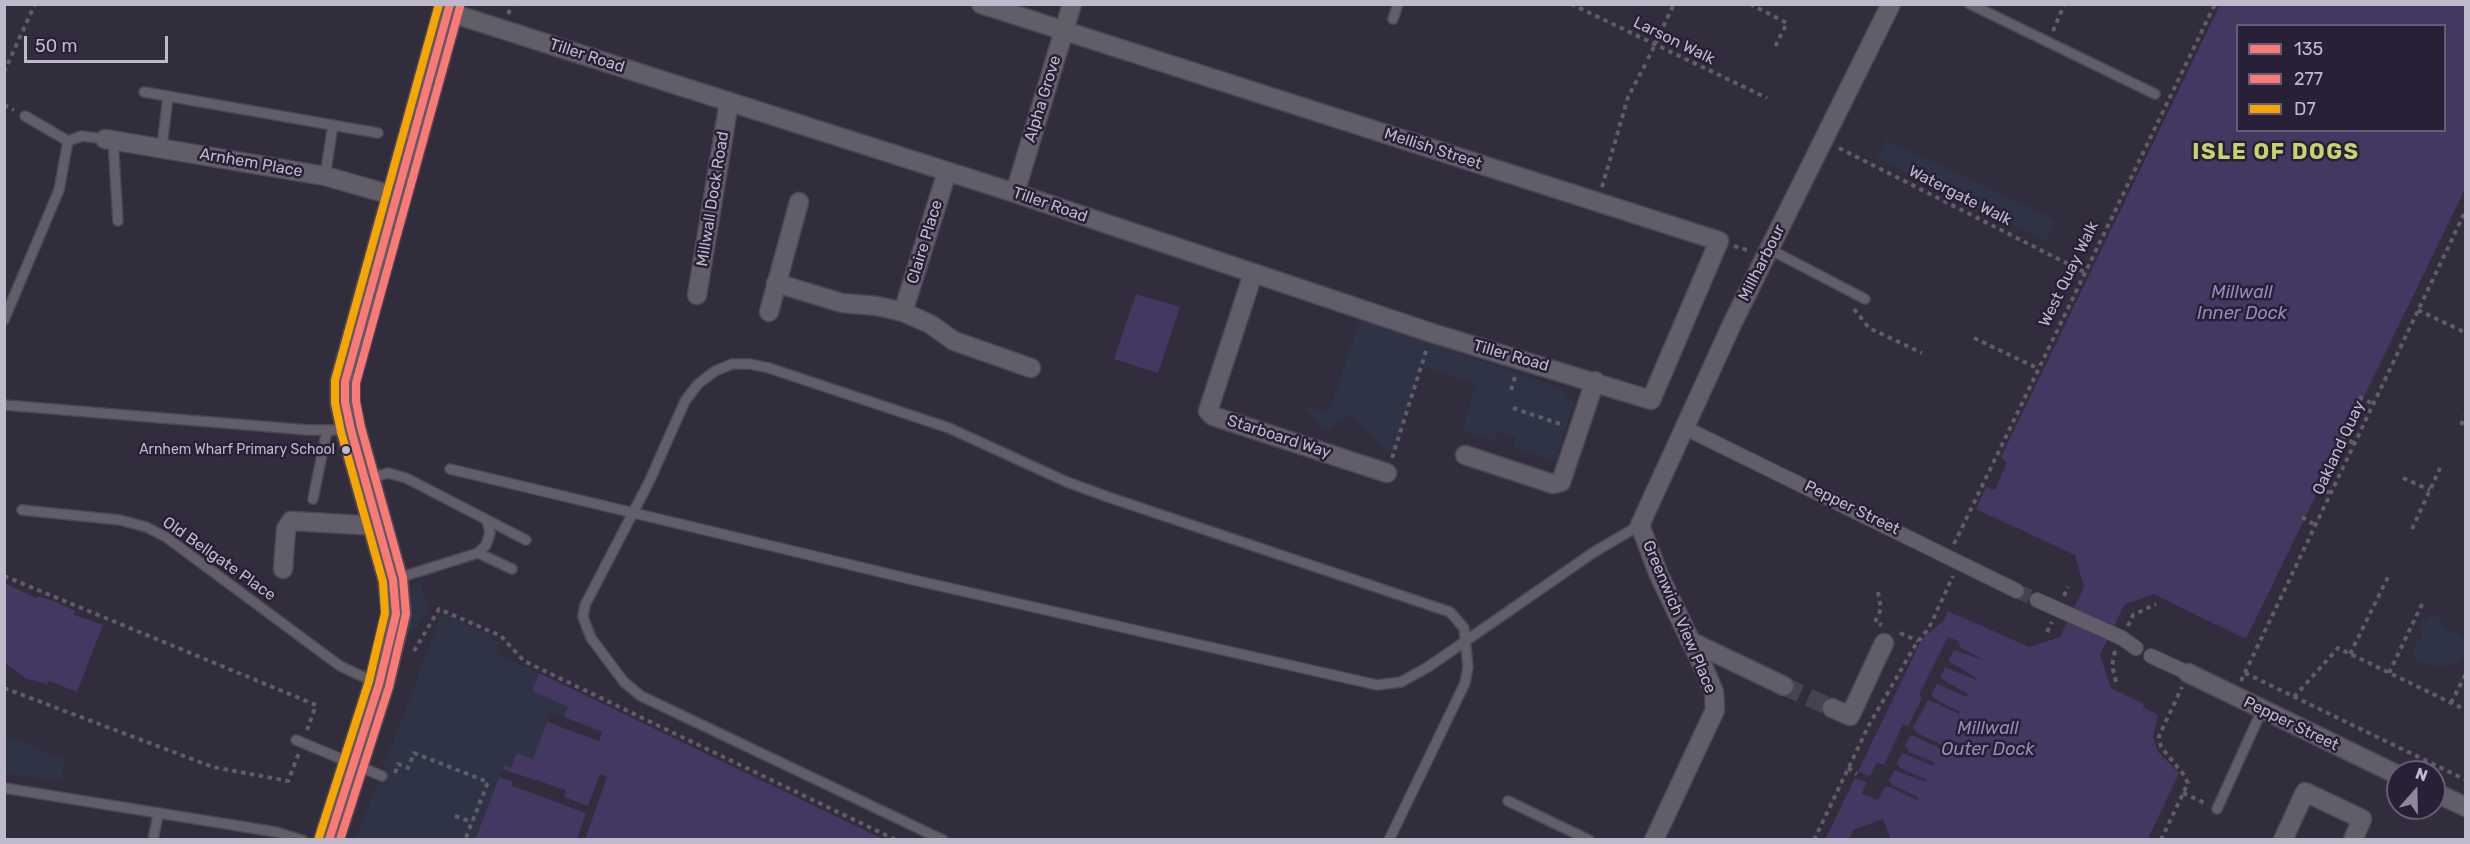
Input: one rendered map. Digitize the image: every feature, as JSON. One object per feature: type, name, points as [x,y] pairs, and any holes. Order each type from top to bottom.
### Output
[{"type":"main road","points":[[329,840],[379,684],[395,623],[393,580],[379,526],[365,480],[339,430],[345,402],[345,382],[383,271],[395,195],[449,8]]},
{"type":"street","name":"Mellish Street","points":[[981,4],[1719,241]]},
{"type":"street","name":"Alpha Grove","points":[[1015,193],[1072,4]]},
{"type":"street","name":"Millharbour","points":[[1640,525],[1767,253],[1825,141],[1888,6]]},
{"type":"street","name":"Tiller Road","points":[[449,8],[729,102],[1015,193],[1432,333],[1651,400],[1719,241]]},
{"type":"street","name":"Millwall Dock Road","points":[[697,295],[729,102]]},
{"type":"street","name":"Arnhem Place","points":[[109,140],[162,147],[325,176],[395,195]]},
{"type":"street","name":"Claire Place","points":[[903,312],[947,172]]},
{"type":"street","points":[[769,312],[799,202]]},
{"type":"street","name":"Starboard Way","points":[[1253,274],[1208,411],[1213,416],[1387,473]]},
{"type":"street","points":[[776,283],[842,303],[878,306],[903,312],[930,324],[954,341],[1031,368]]},
{"type":"street","points":[[1466,455],[1553,484],[1561,482],[1595,381]]},
{"type":"street","name":"Pepper Street","points":[[1685,428],[2018,591]]},
{"type":"street","points":[[283,569],[286,529],[291,521],[379,526]]},
{"type":"street","name":"Greenwich View Place","points":[[1640,525],[1659,574],[1714,692],[1715,710],[1654,840]]},
{"type":"street","points":[[2037,600],[2120,632],[2136,648]]},
{"type":"street","points":[[1690,641],[1784,686]]},
{"type":"street","points":[[1832,708],[1850,716],[1884,643]]},
{"type":"street","name":"Pepper Street","points":[[2151,656],[2386,769]]},
{"type":"street","points":[[2283,840],[2305,792],[2362,819],[2353,840]]},
{"type":"street","points":[[2446,798],[2466,807]]},
{"type":"lane","points":[[1394,19],[1398,4]]},
{"type":"lane","points":[[1970,4],[2155,94]]},
{"type":"lane","points":[[144,92],[378,133]]},
{"type":"lane","points":[[162,147],[168,96]]},
{"type":"lane","points":[[25,116],[68,141],[82,136],[109,140],[118,222]]},
{"type":"lane","points":[[325,176],[333,125]]},
{"type":"lane","points":[[4,320],[59,190],[68,141]]},
{"type":"lane","points":[[1767,253],[1865,299]]},
{"type":"lane","points":[[943,840],[814,776],[675,715],[641,696],[624,682],[591,638],[583,617],[585,605],[685,401],[698,384],[715,370],[732,364],[750,364],[949,428],[1067,482],[1437,605],[1459,619],[1464,628],[1466,641],[1466,683],[1389,840]]},
{"type":"lane","points":[[4,405],[339,430],[313,499]]},
{"type":"lane","points":[[450,469],[914,580],[1377,685],[1401,682],[1466,641],[1594,552],[1640,525]]},
{"type":"lane","points":[[365,480],[388,473],[406,478],[526,540]]},
{"type":"lane","name":"Old Bellgate Place","points":[[22,510],[120,520],[146,526],[166,537],[340,666],[379,684]]},
{"type":"lane","points":[[393,580],[478,553],[486,545],[490,533],[487,521]]},
{"type":"lane","points":[[478,553],[512,569]]},
{"type":"lane","points":[[2217,808],[2262,710]]},
{"type":"lane","points":[[296,740],[382,776]]},
{"type":"lane","points":[[4,788],[276,832],[302,840]]},
{"type":"lane","points":[[1508,801],[1589,840]]},
{"type":"lane","points":[[153,840],[158,813]]},
{"type":"path","points":[[4,72],[35,4]]},
{"type":"path","name":"Larson Walk","points":[[1571,4],[1767,98]]},
{"type":"path","points":[[1598,202],[1628,97],[1674,4]]},
{"type":"path","points":[[1750,4],[1786,23],[1775,47]]},
{"type":"path","name":"West Quay Walk","points":[[1814,840],[1869,725],[1916,644],[1929,628],[1954,559],[2037,368],[2215,4]]},
{"type":"path","points":[[2048,42],[2064,5]]},
{"type":"path","name":"Watergate Walk","points":[[1825,141],[2084,272]]},
{"type":"path","name":"Oakland Quay","points":[[2234,696],[2465,214]]},
{"type":"path","points":[[1719,241],[1767,253]]},
{"type":"path","points":[[1842,287],[1856,314],[1869,328],[1922,353]]},
{"type":"path","points":[[2418,310],[2466,333]]},
{"type":"path","points":[[1387,473],[1432,333]]},
{"type":"path","points":[[1974,338],[2037,368]]},
{"type":"path","points":[[1511,390],[1517,372]]},
{"type":"path","points":[[2359,397],[2373,404]]},
{"type":"path","points":[[1513,408],[1567,426]]},
{"type":"path","points":[[2461,425],[2466,415]]},
{"type":"path","points":[[2341,436],[2354,443]]},
{"type":"path","points":[[2412,529],[2440,468]]},
{"type":"path","points":[[2403,478],[2430,490]]},
{"type":"path","points":[[2317,487],[2330,493]]},
{"type":"path","points":[[2302,518],[2315,525]]},
{"type":"path","points":[[2350,654],[2389,575]]},
{"type":"path","points":[[4,576],[316,705],[306,734]]},
{"type":"path","points":[[1875,622],[1881,609],[1878,592]]},
{"type":"path","points":[[2389,674],[2424,600]]},
{"type":"path","points":[[2120,632],[2133,615],[2156,604]]},
{"type":"path","points":[[414,651],[439,609],[501,636],[524,661],[896,840]]},
{"type":"path","points":[[2047,632],[2053,620]]},
{"type":"path","points":[[2294,697],[2338,648],[2466,710]]},
{"type":"path","points":[[2114,653],[2112,666],[2117,685]]},
{"type":"path","points":[[2161,840],[2188,783],[2161,747],[2159,736],[2188,673]]},
{"type":"path","points":[[2244,673],[2466,780]]},
{"type":"path","points":[[2451,703],[2466,674]]},
{"type":"path","points":[[4,688],[213,767],[288,781],[300,751],[310,754]]},
{"type":"path","points":[[394,774],[398,764],[408,768],[414,751],[488,782],[465,840]]},
{"type":"path","points":[[1848,768],[1857,774]]},
{"type":"path","points":[[455,816],[472,822]]},
{"type":"shaded area","points":[[1886,140],[2057,220],[2046,241],[1877,158]]},
{"type":"shaded area","points":[[1360,320],[1559,387],[1574,403],[1556,462],[1513,447],[1516,437],[1497,431],[1493,441],[1462,430],[1476,384],[1422,366],[1393,452],[1387,451],[1351,415],[1324,431],[1305,407],[1329,412]]},
{"type":"shaded area","points":[[419,581],[429,610],[409,636],[413,586]]},
{"type":"shaded area","points":[[445,613],[500,642],[496,654],[539,673],[533,691],[568,706],[564,717],[551,712],[533,760],[511,768],[504,765],[475,839],[356,840],[440,618],[443,619]]},
{"type":"shaded area","points":[[2430,616],[2439,617],[2446,629],[2463,637],[2465,652],[2459,662],[2447,666],[2425,665],[2414,659],[2413,647],[2422,638],[2420,623]]},
{"type":"shaded area","points":[[5,735],[64,759],[62,781],[5,774]]},
{"type":"water","name":"Millwall Inner Dock","points":[[2220,5],[2465,5],[2465,189],[2246,639],[2153,594],[2124,605],[2100,655],[2111,688],[2144,704],[2143,707],[2158,715],[2153,737],[2158,752],[2179,773],[2148,839],[1825,840],[1919,645],[1924,637],[1943,621],[1948,611],[2029,647],[2060,637],[2084,587],[2075,555],[1976,509],[1986,487],[1995,490],[2007,462],[2001,457]]},
{"type":"water","points":[[1136,294],[1180,307],[1158,373],[1114,359]]},
{"type":"water","points":[[5,583],[36,598],[38,596],[54,601],[75,611],[74,615],[103,625],[77,692],[49,681],[47,684],[25,678],[5,663]]},
{"type":"water","points":[[539,673],[883,839],[475,840],[504,765],[511,768],[517,753],[533,759],[551,712],[564,717],[568,707],[532,691]]},
{"type":"pier","points":[[1948,637],[1958,641],[1961,648],[1986,661],[1954,650],[1948,661],[1977,678],[1976,680],[1945,667],[1940,678],[1968,694],[1967,697],[1937,684],[1931,694],[1935,699],[1960,712],[1959,714],[1928,700],[1913,728],[1917,733],[1944,746],[1942,749],[1911,735],[1905,746],[1910,752],[1935,763],[1933,766],[1902,753],[1897,763],[1900,768],[1927,780],[1926,782],[1894,770],[1889,780],[1892,785],[1918,797],[1917,800],[1890,787],[1885,787],[1878,800],[1862,793],[1867,783],[1855,778],[1858,771],[1870,776],[1877,763],[1884,765],[1903,724],[1908,726],[1922,698],[1919,695]]},
{"type":"pier","points":[[551,712],[602,732],[599,741],[547,722]]},
{"type":"pier","points":[[502,769],[566,790],[564,797],[588,806],[600,774],[607,777],[585,839],[577,839],[586,813],[512,786],[513,782],[499,777]]},
{"type":"pier","points":[[1883,819],[1891,839],[1849,839],[1853,830]]},
{"type":"tunnel","points":[[2017,591],[2037,600]]},
{"type":"tunnel","points":[[1784,686],[1832,708]]},
{"type":"transit line","name":"D7","points":[[319,837],[369,681],[385,613],[383,582],[341,432],[335,403],[335,380],[439,4]]},
{"type":"transit line","name":"135","points":[[329,840],[379,684],[396,614],[393,580],[351,430],[345,402],[345,382],[450,4]]},
{"type":"transit line","name":"277","points":[[340,840],[389,687],[406,614],[403,578],[361,427],[356,401],[356,383],[460,7]]},
{"type":"place","name":"Arnhem Wharf Primary School","points":[[346,450]]},
{"type":"district","name":"ISLE OF DOGS","points":[[2276,153]]},
{"type":"water label","name":"Millwall Outer Dock","points":[[1988,739]]}]
